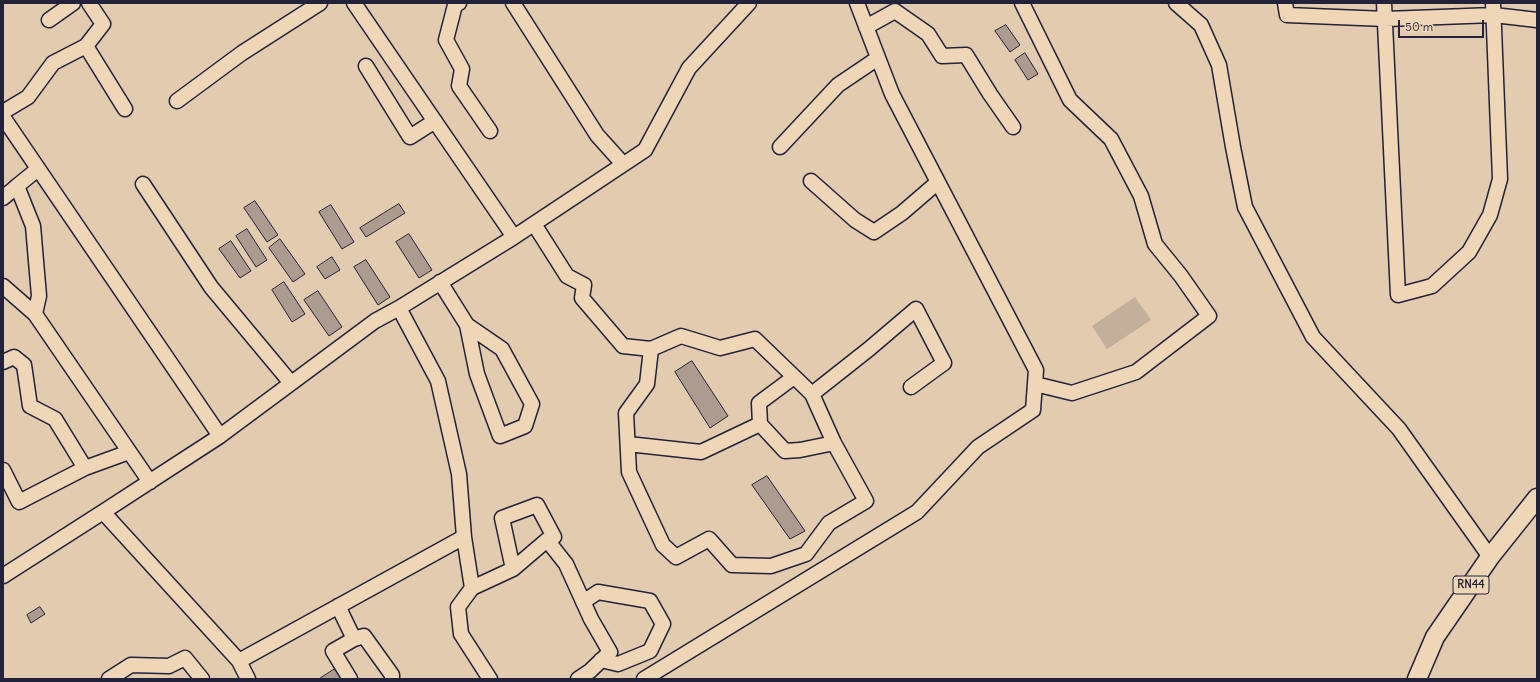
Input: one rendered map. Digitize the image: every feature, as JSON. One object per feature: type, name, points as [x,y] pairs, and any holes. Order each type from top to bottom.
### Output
[{"type":"main road","name":"RN44","points":[[1417,679],[1435,637],[1490,557],[1537,498]]},
{"type":"street","points":[[49,20],[73,3]]},
{"type":"street","points":[[3,112],[28,97],[53,63],[86,46],[103,24],[89,3]]},
{"type":"street","points":[[177,101],[242,53],[320,3]]},
{"type":"street","points":[[354,3],[514,237]]},
{"type":"street","points":[[459,3],[455,5],[446,40],[462,69],[459,86],[490,131]]},
{"type":"street","points":[[513,3],[597,135],[624,164]]},
{"type":"street","points":[[3,576],[220,436],[375,321],[399,308],[514,237],[644,150],[689,68],[749,3]]},
{"type":"street","points":[[644,679],[917,512],[978,446],[1033,410],[1036,370],[892,94],[856,3]]},
{"type":"street","points":[[1022,3],[1070,100],[1111,139],[1141,196],[1155,244],[1181,276],[1209,316],[1136,372],[1072,394],[1035,384]]},
{"type":"street","points":[[1176,3],[1201,25],[1219,65],[1245,207],[1313,337],[1399,429],[1490,557]]},
{"type":"street","points":[[1286,3],[1287,15],[1386,19],[1494,9],[1537,20]]},
{"type":"street","points":[[1384,3],[1386,19],[1398,295],[1432,286],[1469,252],[1490,215],[1500,179],[1494,9]]},
{"type":"street","points":[[866,27],[895,11],[928,34],[942,56],[966,55],[990,94],[1013,127]]},
{"type":"street","points":[[86,46],[125,109]]},
{"type":"street","points":[[780,148],[838,85],[878,58]]},
{"type":"street","points":[[366,66],[410,137],[435,121]]},
{"type":"street","points":[[3,117],[220,436]]},
{"type":"street","points":[[3,198],[38,169]]},
{"type":"street","points":[[811,181],[855,220],[874,232],[902,213],[938,182]]},
{"type":"street","points":[[143,184],[211,287],[291,383]]},
{"type":"street","points":[[17,186],[33,226],[39,296],[35,314]]},
{"type":"street","points":[[534,224],[567,276],[584,285],[582,298],[623,346],[651,349],[681,336],[720,348],[756,339],[812,394],[834,443],[866,501],[829,523],[806,554],[771,566],[732,565],[709,539],[676,557],[663,545],[629,472],[626,413],[647,384],[651,349]]},
{"type":"street","points":[[440,282],[467,325],[477,374],[500,436],[525,426],[532,404],[502,349],[467,325]]},
{"type":"street","points":[[3,286],[35,314],[150,482]]},
{"type":"street","points":[[399,308],[438,381],[459,474],[464,537],[472,588]]},
{"type":"street","points":[[812,394],[869,349],[916,309],[944,363],[911,387]]},
{"type":"street","points":[[3,362],[14,357],[24,365],[30,406],[55,419],[85,468]]},
{"type":"street","points":[[794,377],[759,403],[760,424],[785,451],[800,450],[834,443]]},
{"type":"street","points":[[628,444],[701,452],[760,424]]},
{"type":"street","points":[[3,470],[19,502],[85,468],[129,452]]},
{"type":"street","points":[[490,679],[461,634],[458,607],[472,588],[513,569],[547,540],[554,537],[537,505],[502,518],[513,569]]},
{"type":"street","points":[[104,512],[239,660],[248,679]]},
{"type":"street","points":[[239,660],[464,537]]},
{"type":"street","points":[[547,540],[566,564],[591,619],[610,652],[578,679]]},
{"type":"street","points":[[583,602],[598,592],[650,601],[663,624],[650,650],[618,664],[601,660]]},
{"type":"street","points":[[338,606],[354,639]]},
{"type":"street","points":[[350,679],[333,651],[354,639],[364,636],[392,675],[392,679]]},
{"type":"street","points":[[109,679],[131,666],[169,666],[185,658],[202,679]]},
{"type":"shaded area","points":[[1135,297],[1151,320],[1107,349],[1092,326]]},
{"type":"building","points":[[1006,25],[1020,45],[1010,52],[995,31]]},
{"type":"building","points":[[1025,53],[1038,74],[1028,80],[1015,60]]},
{"type":"building","points":[[255,201],[278,235],[267,242],[244,208]]},
{"type":"building","points":[[399,204],[405,213],[366,237],[360,228]]},
{"type":"building","points":[[331,205],[354,242],[342,249],[319,212]]},
{"type":"building","points":[[247,229],[267,260],[256,267],[236,236]]},
{"type":"building","points":[[409,234],[432,270],[419,278],[396,242]]},
{"type":"building","points":[[280,239],[305,274],[293,282],[269,248]]},
{"type":"building","points":[[231,241],[251,271],[240,278],[219,249]]},
{"type":"building","points":[[332,257],[340,270],[325,279],[317,267]]},
{"type":"building","points":[[366,260],[390,297],[378,305],[354,267]]},
{"type":"building","points":[[284,282],[305,314],[292,322],[272,290]]},
{"type":"building","points":[[318,291],[342,327],[329,336],[304,300]]},
{"type":"building","points":[[692,361],[728,416],[710,428],[675,372]]},
{"type":"building","points":[[767,476],[805,531],[790,539],[752,485]]},
{"type":"building","points":[[40,607],[45,614],[31,623],[27,615]]},
{"type":"building","points":[[338,667],[346,679],[319,679]]}]
